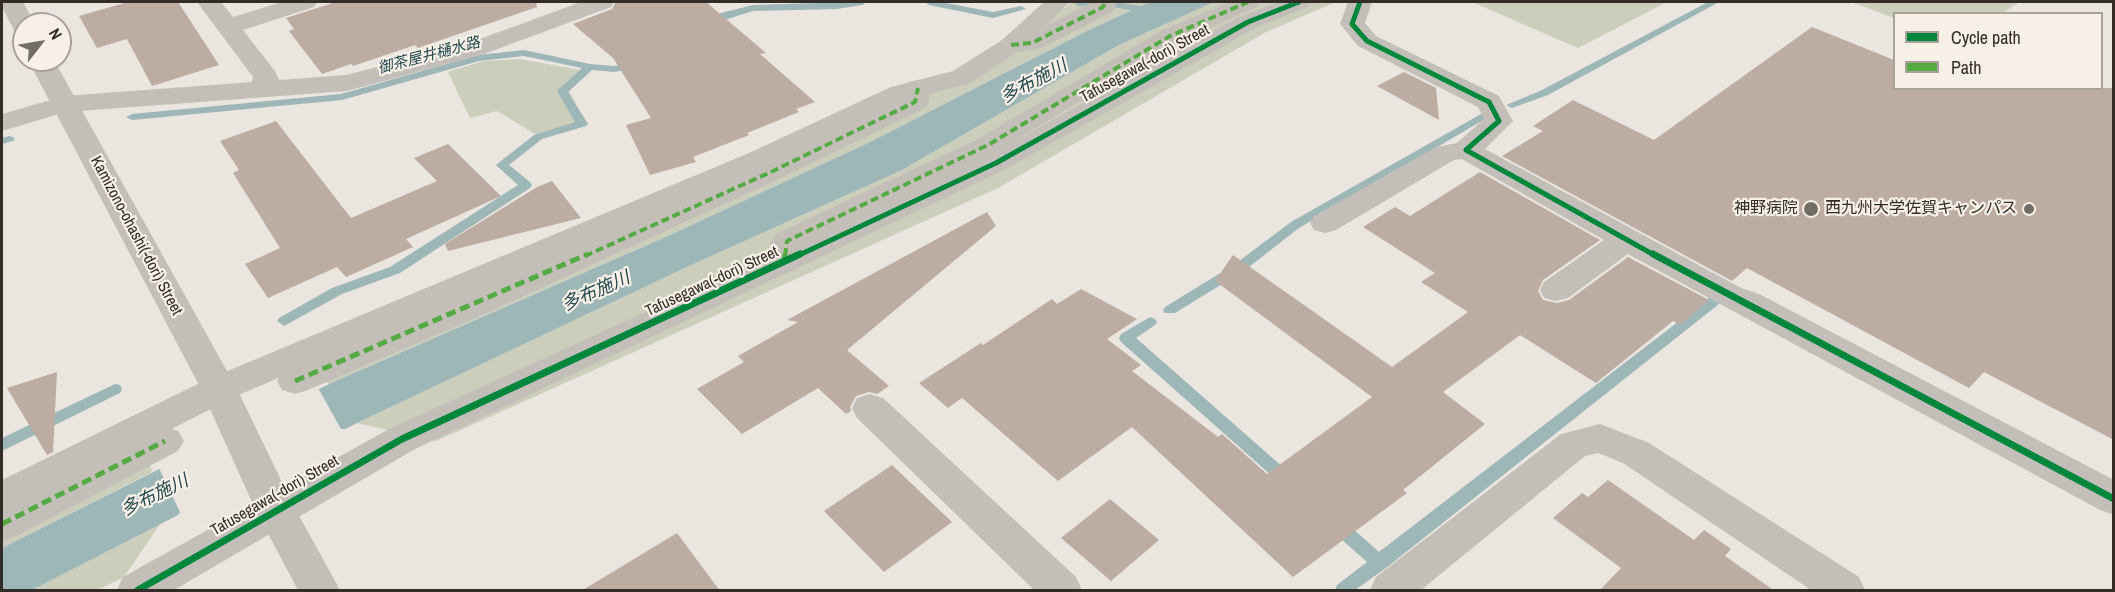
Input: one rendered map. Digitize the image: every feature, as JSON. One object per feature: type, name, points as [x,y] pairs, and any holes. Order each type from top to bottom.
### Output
[{"type":"street","points":[[209,2],[266,77],[265,89]]},
{"type":"street","points":[[228,27],[305,2]]},
{"type":"street","points":[[2,123],[64,104],[356,80],[476,49],[602,2]]},
{"type":"street","points":[[2,498],[759,159],[900,93],[963,77],[1011,45],[1058,2]]},
{"type":"street","points":[[784,263],[787,241],[988,145],[1170,36],[1248,2]]},
{"type":"street","name":"Tafusegawa(-dori) Street","points":[[138,591],[271,499],[996,163],[1248,22],[1299,2]]},
{"type":"street","points":[[1325,223],[1446,153],[1466,150],[1499,121],[1489,102],[1367,41],[1352,24],[1360,2]]},
{"type":"street","points":[[1011,45],[1032,43],[1104,4]]},
{"type":"street","name":"Kamizono-ohashi(-dori) Street","points":[[47,72],[224,400],[271,499],[319,591]]},
{"type":"street","points":[[295,381],[468,308],[773,171],[915,102],[918,88]]},
{"type":"street","points":[[1466,150],[1727,295],[1749,303],[2114,500]]},
{"type":"street","points":[[1556,290],[1627,239]]},
{"type":"street","points":[[870,408],[1061,591]]},
{"type":"street","points":[[1391,591],[1574,444],[1600,438],[1636,453],[1844,591]]},
{"type":"street","points":[[2,524],[165,441]]},
{"type":"green space","points":[[1072,2],[1150,2],[1089,30],[868,143],[668,236],[329,384],[310,367],[902,99],[975,79]]},
{"type":"green space","points":[[1214,2],[1336,2],[1266,32],[998,188],[436,441],[357,423],[689,266],[902,170],[1119,45]]},
{"type":"green space","points":[[1472,2],[1667,2],[1578,48]]},
{"type":"green space","points":[[1851,2],[2019,2],[2004,12],[1893,12],[1893,18]]},
{"type":"green space","points":[[520,59],[585,71],[568,89],[585,121],[537,135],[497,111],[470,118],[448,72],[484,61]]},
{"type":"green space","points":[[144,439],[152,472],[2,548],[2,511]]},
{"type":"green space","points":[[160,524],[124,577],[97,590],[32,590]]},
{"type":"water","name":"多布施川","points":[[1150,2],[1214,2],[1119,45],[902,170],[689,266],[357,423],[32,590],[2,590],[2,548],[329,384],[668,236],[868,143],[1089,30]]},
{"type":"pier","points":[[317,386],[341,429],[351,429],[176,519],[180,512],[158,466]]},
{"type":"building","points":[[128,2],[178,2],[219,65],[152,86],[127,39],[97,48],[79,16]]},
{"type":"building","points":[[336,2],[536,2],[537,7],[418,48],[415,45],[322,74],[289,31],[294,29],[286,18]]},
{"type":"building","points":[[616,2],[706,2],[766,53],[760,54],[815,102],[796,109],[799,112],[747,133],[749,135],[693,157],[696,162],[650,175],[626,125],[651,118],[613,58],[573,24],[612,9]]},
{"type":"building","name":"神野病院","points":[[1812,27],[1893,60],[1893,90],[2103,90],[2103,88],[2114,88],[2114,440],[1984,372],[1969,388],[1747,268],[1732,281],[1502,156],[1543,131],[1533,126],[1573,100],[1654,140]]},
{"type":"building","points":[[1404,72],[1436,88],[1439,120],[1377,86]]},
{"type":"building","points":[[276,121],[351,218],[437,181],[414,158],[448,144],[501,196],[406,239],[413,247],[346,277],[337,267],[268,298],[245,264],[280,248],[233,173],[239,170],[220,141]]},
{"type":"building","points":[[1480,172],[1600,240],[1543,280],[1538,291],[1543,300],[1557,303],[1569,300],[1628,257],[1709,300],[1680,325],[1673,321],[1596,383],[1520,335],[1443,392],[1485,424],[1403,490],[1407,493],[1293,577],[1132,427],[1058,481],[962,398],[948,408],[919,383],[981,343],[983,345],[1052,299],[1057,304],[1081,289],[1137,319],[1107,339],[1141,365],[1132,371],[1218,437],[1222,434],[1267,474],[1372,397],[1215,281],[1233,255],[1392,367],[1468,312],[1421,282],[1435,273],[1363,227],[1395,207],[1410,216]]},
{"type":"building","points":[[552,181],[581,218],[448,251],[445,244],[537,187]]},
{"type":"building","points":[[987,212],[996,226],[847,350],[889,386],[877,394],[869,392],[856,396],[850,407],[851,411],[846,414],[818,388],[742,434],[697,389],[744,362],[738,356],[798,322],[787,320]]},
{"type":"building","points":[[57,372],[53,452],[47,455],[7,388]]},
{"type":"building","points":[[892,465],[952,522],[884,572],[824,511]]},
{"type":"building","points":[[1608,480],[1694,540],[1704,530],[1731,549],[1725,556],[1775,591],[1599,591],[1621,568],[1553,518],[1582,493],[1588,497]]},
{"type":"building","points":[[1110,499],[1159,540],[1111,581],[1061,538]]},
{"type":"building","points":[[677,533],[720,591],[581,591]]},
{"type":"waterway","name":"御茶屋井樋水路","points":[[705,23],[753,8],[837,6],[862,2]]},
{"type":"waterway","name":"御茶屋井樋水路","points":[[929,2],[993,15],[1021,9]]},
{"type":"waterway","points":[[1512,105],[1544,93],[1714,2]]},
{"type":"waterway","points":[[1079,3],[1114,4],[1151,11]]},
{"type":"waterway","name":"御茶屋井樋水路","points":[[132,117],[342,97],[478,58],[524,53],[590,67]]},
{"type":"waterway","name":"御茶屋井樋水路","points":[[590,67],[614,69],[637,65]]},
{"type":"waterway","points":[[284,321],[337,291],[395,270],[526,185],[502,165],[538,137],[582,124],[562,91],[590,67]]},
{"type":"waterway","points":[[1170,310],[1240,267],[1295,225],[1481,117]]},
{"type":"waterway","name":"御茶屋井樋水路","points":[[2,141],[9,139]]},
{"type":"waterway","points":[[1379,562],[1714,301]]},
{"type":"waterway","points":[[1150,322],[1126,338],[1287,480]]},
{"type":"waterway","points":[[2,445],[115,389]]},
{"type":"waterway","points":[[1337,525],[1379,562]]},
{"type":"waterway","points":[[1343,590],[1379,562]]},
{"type":"marked path","points":[[1011,45],[1032,43],[1103,7],[1105,2]]},
{"type":"marked path","points":[[784,263],[787,241],[988,145],[1170,36],[1248,2]]},
{"type":"marked path","points":[[295,381],[468,308],[773,171],[915,102],[918,88]]},
{"type":"marked path","points":[[2,524],[165,441]]},
{"type":"cycle path","points":[[138,590],[402,439],[996,163],[1248,22],[1299,2]]},
{"type":"cycle path","points":[[1360,2],[1352,24],[1367,41],[1489,102],[1499,121],[1466,150],[1727,295],[1749,303],[2114,499]]},
{"type":"place","name":"神野病院","points":[[1811,209]]},
{"type":"place","name":"西九州大学佐賀キャンパス","points":[[2029,209]]}]
